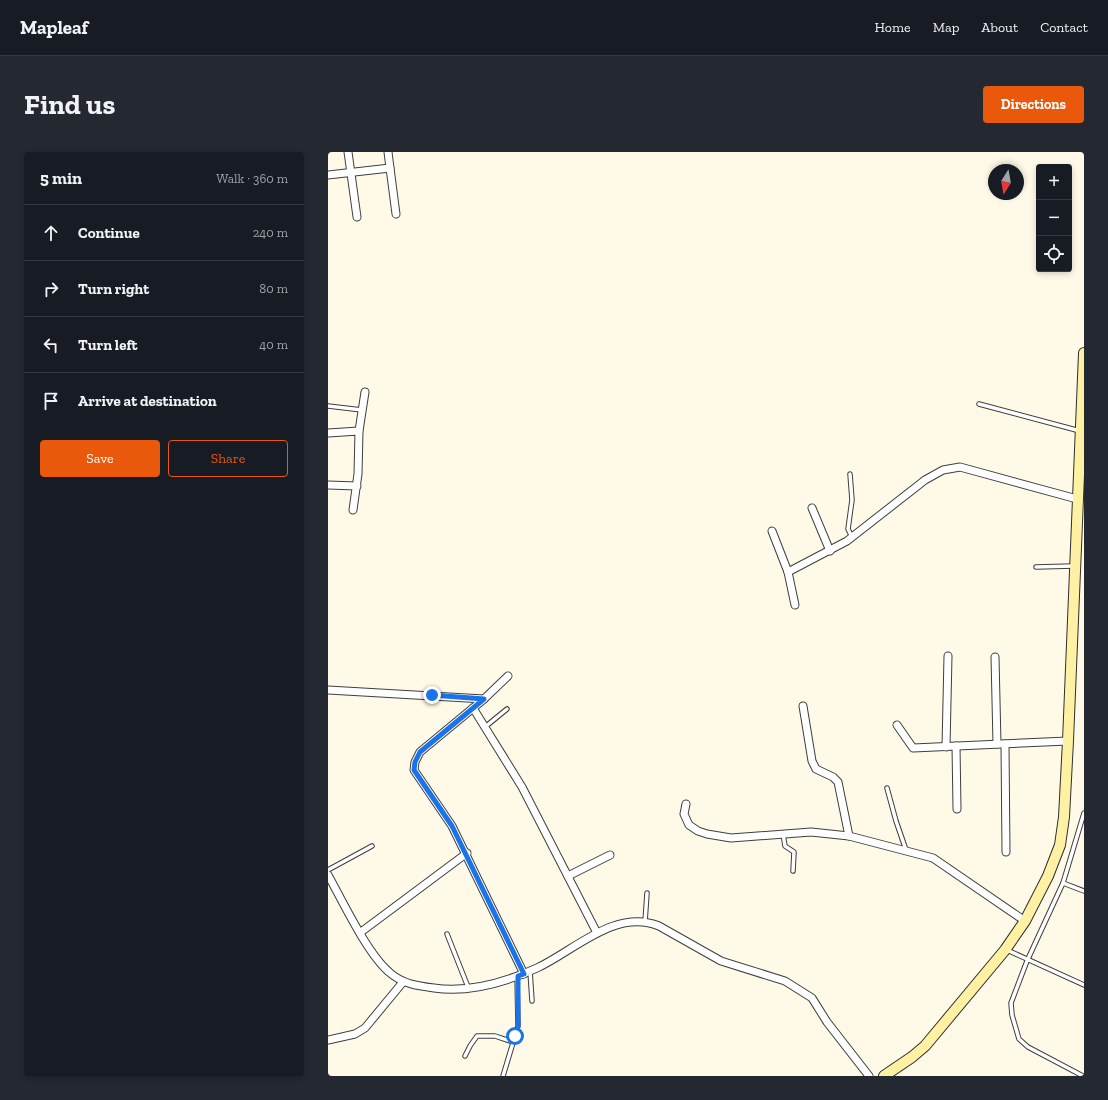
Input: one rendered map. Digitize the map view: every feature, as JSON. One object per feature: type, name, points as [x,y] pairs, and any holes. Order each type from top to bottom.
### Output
[{"type":"street","points":[[348,152],[352,172],[357,217]]},
{"type":"street","points":[[388,152],[396,214]]},
{"type":"street","points":[[328,174],[390,168]]},
{"type":"street","points":[[884,1076],[912,1057],[925,1046],[1006,950],[1025,921],[1048,876],[1060,845],[1064,817],[1068,741],[1084,352]]},
{"type":"street","points":[[353,510],[357,486],[359,431],[365,392]]},
{"type":"street","points":[[328,432],[359,431]]},
{"type":"street","points":[[788,572],[830,551],[852,537],[925,480],[943,470],[960,467],[1077,499]]},
{"type":"street","points":[[328,485],[357,486]]},
{"type":"street","points":[[812,508],[830,551]]},
{"type":"street","points":[[772,531],[788,572],[795,605]]},
{"type":"street","points":[[946,747],[948,656]]},
{"type":"street","points":[[995,657],[997,744]]},
{"type":"street","points":[[508,676],[484,699],[420,752],[414,766],[415,773],[426,785],[467,853],[524,974]]},
{"type":"street","points":[[328,690],[484,699]]},
{"type":"street","points":[[803,706],[812,761],[816,769],[833,777],[838,782],[849,836]]},
{"type":"street","points":[[473,708],[522,787],[597,933]]},
{"type":"street","points":[[897,725],[912,748],[1068,741]]},
{"type":"street","points":[[1005,744],[1006,852]]},
{"type":"street","points":[[956,746],[957,809]]},
{"type":"street","points":[[686,804],[684,814],[689,825],[698,831],[707,834],[732,838],[811,832],[849,836],[933,858],[1025,921]]},
{"type":"street","points":[[360,932],[467,853]]},
{"type":"street","points":[[568,876],[610,855]]},
{"type":"street","points":[[328,875],[360,932],[383,965],[403,982],[438,989],[497,983],[524,974],[553,960],[597,933],[617,924],[644,923],[659,926],[721,961],[785,981],[812,998],[827,1022],[869,1076]]},
{"type":"street","points":[[328,1040],[354,1034],[365,1028],[403,982]]},
{"type":"lane","points":[[979,404],[1080,431]]},
{"type":"lane","points":[[328,406],[362,410]]},
{"type":"lane","points":[[850,474],[852,500],[848,529],[852,537]]},
{"type":"lane","points":[[1036,568],[1076,566]]},
{"type":"lane","points":[[485,727],[507,709]]},
{"type":"lane","points":[[887,788],[896,821],[907,851]]},
{"type":"lane","points":[[1083,1076],[1028,1047],[1019,1039],[1012,1015],[1011,1003],[1027,961],[1063,883],[1083,821],[1084,813]]},
{"type":"lane","points":[[782,833],[785,846],[794,852],[793,871]]},
{"type":"lane","points":[[328,870],[372,846]]},
{"type":"lane","points":[[1063,883],[1084,891]]},
{"type":"lane","points":[[644,923],[647,893]]},
{"type":"lane","points":[[447,934],[468,987]]},
{"type":"lane","points":[[1006,950],[1027,961],[1084,985]]},
{"type":"lane","points":[[524,974],[532,1001]]},
{"type":"lane","points":[[503,1076],[518,1026],[524,974]]},
{"type":"lane","points":[[466,1056],[470,1046],[477,1036],[495,1036],[512,1042]]},
{"type":"route","points":[[432,695],[484,699],[420,752],[415,762],[414,770],[426,785],[467,853],[524,974],[518,976],[519,1016],[518,1031],[515,1036]]}]
